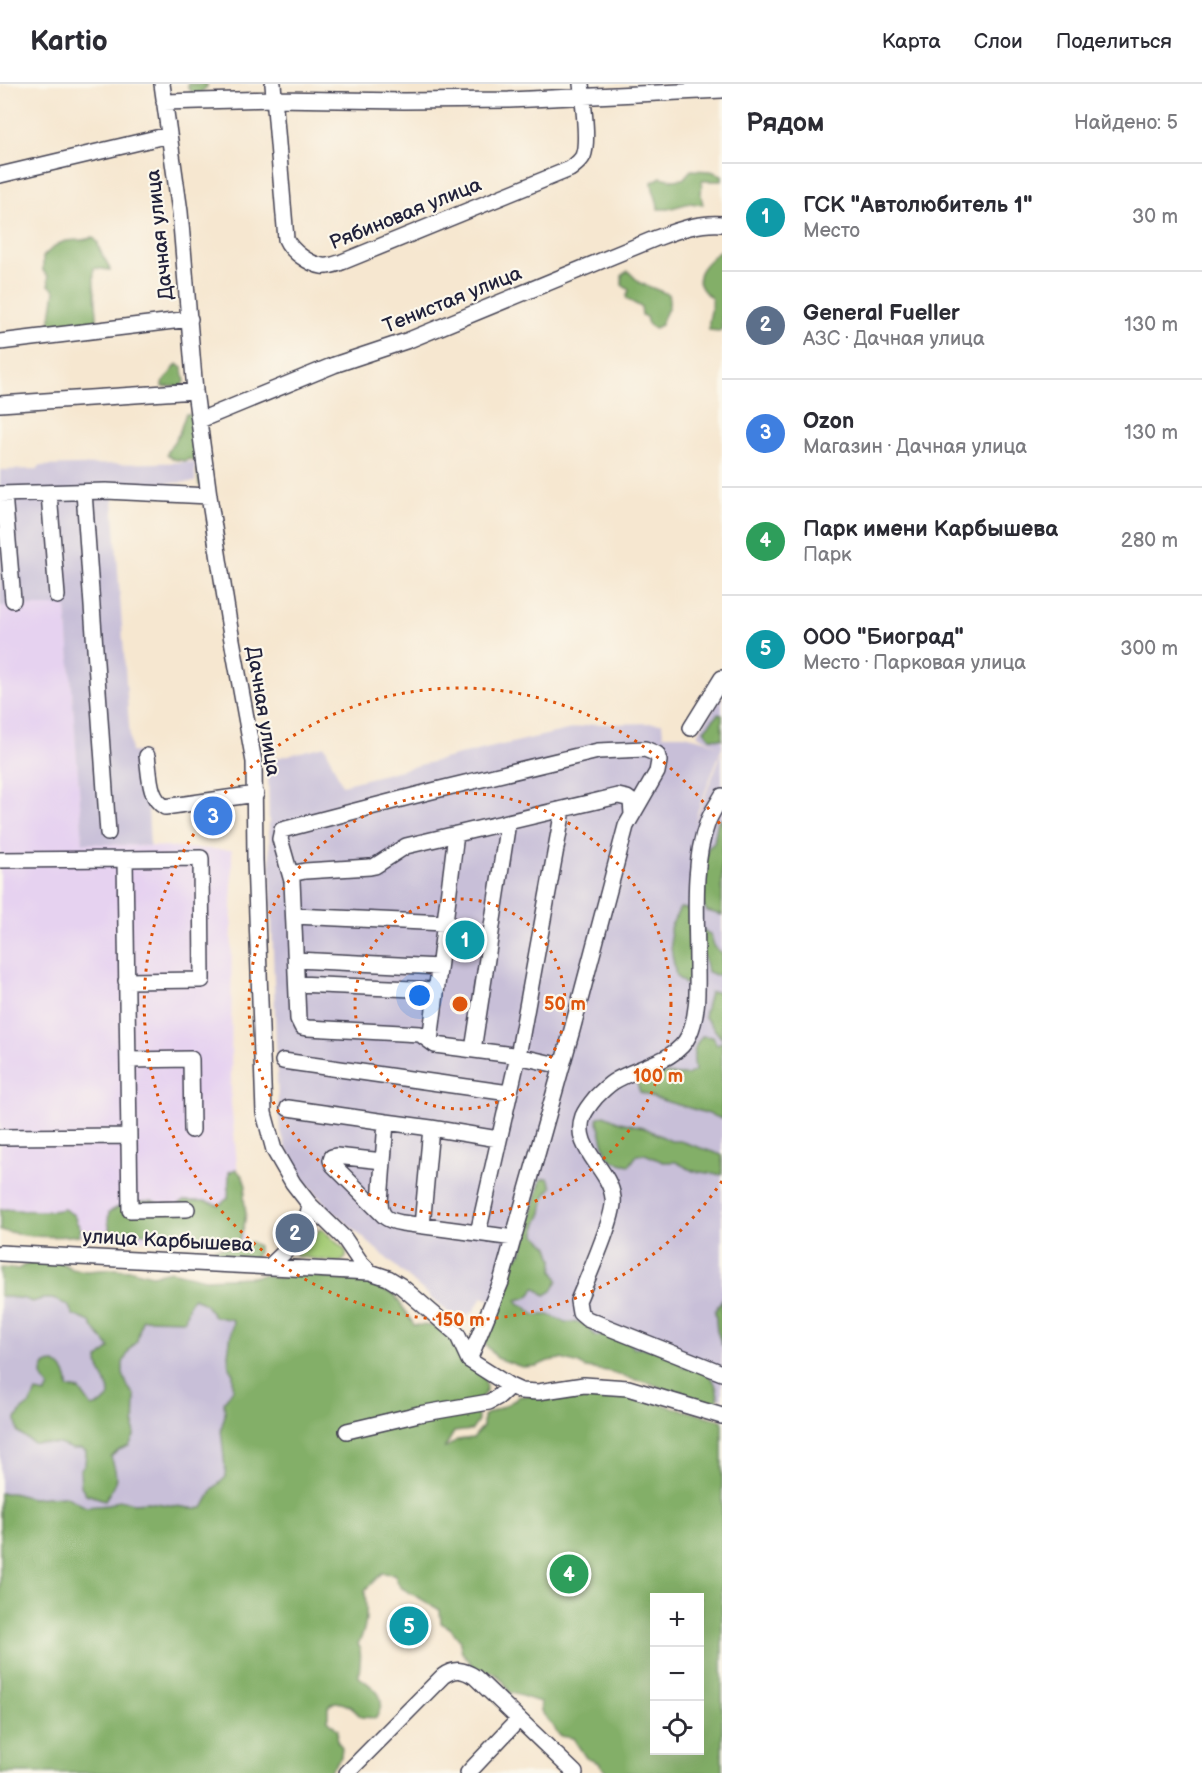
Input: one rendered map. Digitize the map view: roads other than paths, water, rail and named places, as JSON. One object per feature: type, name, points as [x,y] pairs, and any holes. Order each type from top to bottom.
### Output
[{"type":"street","name":"Дачная улица","points":[[162,84],[180,213],[195,392],[209,496],[254,762],[264,1113],[274,1150],[293,1183],[310,1205],[344,1238],[361,1263],[370,1272],[388,1278],[401,1286],[457,1334],[470,1360],[510,1386]]},
{"type":"street","points":[[164,102],[273,92],[416,101],[509,100],[582,90],[722,90]]},
{"type":"street","name":"Рябиновая улица","points":[[273,92],[286,239],[293,250],[311,262],[325,266],[342,262],[578,164],[583,155],[585,143],[582,90]]},
{"type":"street","points":[[0,175],[169,135]]},
{"type":"street","name":"Тенистая улица","points":[[200,420],[334,365],[409,340],[654,239],[687,227],[722,224]]},
{"type":"street","points":[[0,342],[190,319]]},
{"type":"street","points":[[0,404],[195,392]]},
{"type":"street","points":[[13,600],[2,494],[106,491],[209,496]]},
{"type":"street","points":[[84,492],[108,833]]},
{"type":"street","points":[[49,493],[57,596]]},
{"type":"street","points":[[691,728],[722,678]]},
{"type":"street","points":[[470,1360],[501,1282],[514,1238],[562,1066],[626,826],[657,772],[659,760],[657,754],[645,749],[598,751],[282,830],[280,838],[291,874],[298,1019],[302,1027],[415,1033],[435,1045],[518,1056],[562,1066]]},
{"type":"street","points":[[147,756],[155,799],[165,807],[256,794]]},
{"type":"street","points":[[291,874],[370,867],[406,846],[618,796],[631,801],[632,814]]},
{"type":"street","points":[[722,796],[707,822],[700,850],[697,1004],[689,1035],[673,1054],[614,1081],[596,1097],[583,1115],[580,1130],[583,1143],[610,1186],[614,1199],[612,1215],[578,1300],[580,1312],[588,1319],[722,1373]]},
{"type":"street","points":[[478,1233],[518,1056],[562,810]]},
{"type":"street","points":[[473,1050],[508,822]]},
{"type":"street","points":[[430,1041],[456,834]]},
{"type":"street","points":[[0,860],[201,858],[202,980],[126,981]]},
{"type":"street","points":[[125,859],[130,1210],[187,1209]]},
{"type":"street","points":[[294,916],[445,923]]},
{"type":"street","points":[[296,960],[439,967]]},
{"type":"street","points":[[297,984],[436,990]]},
{"type":"street","points":[[128,1060],[191,1059],[192,1130]]},
{"type":"street","points":[[284,1061],[509,1093]]},
{"type":"street","points":[[288,1108],[498,1139]]},
{"type":"street","points":[[385,1218],[380,1211],[380,1202],[386,1122]]},
{"type":"street","points":[[422,1226],[431,1128]]},
{"type":"street","points":[[0,1137],[129,1136]]},
{"type":"street","points":[[383,1161],[336,1156],[331,1160],[333,1165],[385,1218],[392,1221],[514,1238]]},
{"type":"street","points":[[269,1267],[292,1245],[305,1227],[310,1205]]},
{"type":"street","name":"улица Карбышева","points":[[0,1253],[370,1272]]},
{"type":"street","points":[[347,1431],[419,1414],[489,1402],[510,1386],[521,1391],[538,1392],[584,1385],[628,1388],[722,1416]]},
{"type":"street","points":[[347,1773],[448,1672],[455,1670],[467,1672],[475,1677],[575,1773]]},
{"type":"street","points":[[468,1773],[519,1719]]},
{"type":"place","name":"Ozon","points":[[213,816]]},
{"type":"place","name":"ГСК \"Автолюбитель 1\"","points":[[465,940]]},
{"type":"place","name":"General Fueller","points":[[295,1233]]},
{"type":"place","name":"Парк имени Карбышева","points":[[569,1574]]},
{"type":"place","name":"ООО \"Биоград\"","points":[[409,1626]]}]
